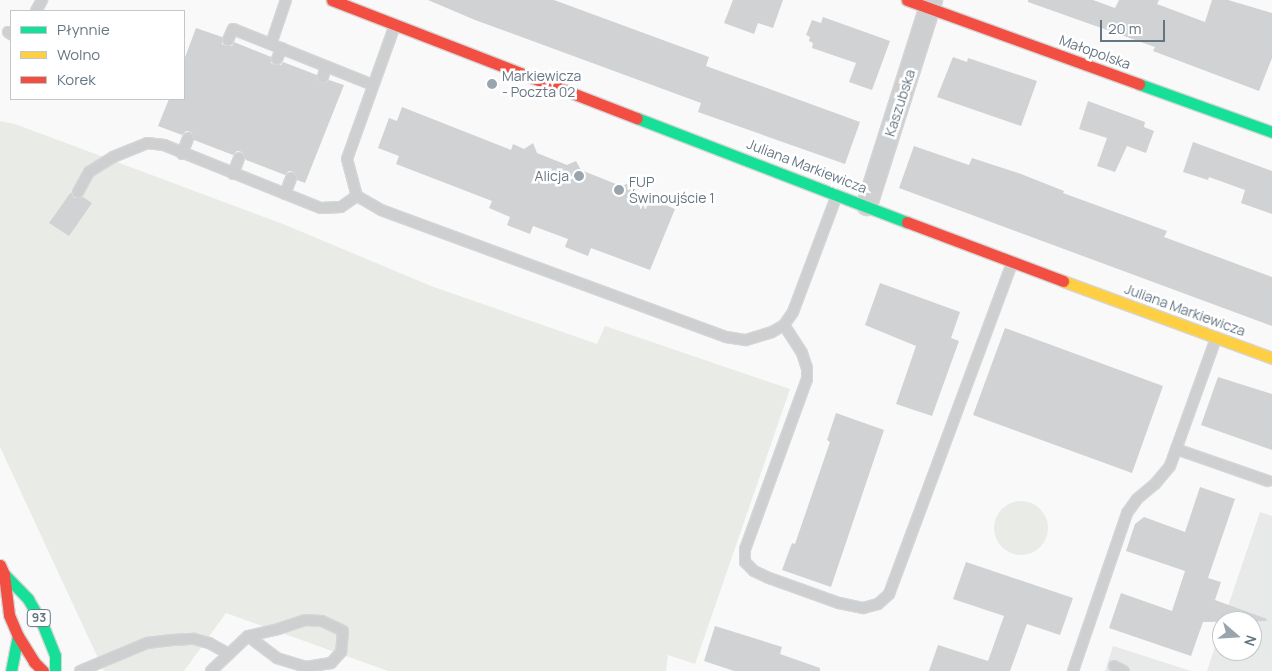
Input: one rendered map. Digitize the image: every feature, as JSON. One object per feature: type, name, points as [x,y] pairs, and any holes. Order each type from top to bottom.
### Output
[{"type":"street","name":"Juliana Markiewicza","points":[[332,0],[1012,262],[1272,358]]},
{"type":"street","name":"Małopolska","points":[[907,0],[931,4],[1272,132]]},
{"type":"street","name":"Kaszubska","points":[[867,205],[931,4]]},
{"type":"street","name":"93","points":[[2,569],[9,615],[18,636],[34,662],[43,671]]},
{"type":"street","name":"93","points":[[2,569],[28,600],[42,623],[54,656],[55,671]]},
{"type":"street","name":"93","points":[[11,671],[18,636]]},
{"type":"lane","points":[[271,44],[286,0]]},
{"type":"lane","points":[[395,24],[347,159],[357,196],[381,210],[726,337],[746,340],[772,332],[784,325],[793,312],[837,194]]},
{"type":"lane","points":[[228,40],[233,29],[373,85]]},
{"type":"lane","points":[[278,59],[282,48]]},
{"type":"lane","points":[[323,77],[326,66]]},
{"type":"lane","points":[[182,154],[188,138]]},
{"type":"lane","points":[[78,192],[90,172],[113,156],[147,144],[164,145],[182,154],[321,208],[341,208],[357,196]]},
{"type":"lane","points":[[233,174],[240,158]]},
{"type":"lane","points":[[286,194],[291,178]]},
{"type":"lane","points":[[784,325],[802,353],[807,368],[806,379],[745,550],[746,562],[754,571],[769,578],[839,603],[863,608],[878,604],[889,594],[1012,262]]},
{"type":"lane","points":[[1073,671],[1127,513],[1137,499],[1155,484],[1170,466],[1217,337]]},
{"type":"lane","points":[[1176,449],[1268,481]]},
{"type":"lane","points":[[211,671],[248,636],[305,620],[322,621],[343,631],[341,652],[331,663],[306,666],[277,658],[248,636]]},
{"type":"lane","points":[[80,671],[147,643],[172,640],[194,639],[209,643],[228,654]]},
{"type":"lane","points":[[1114,666],[1124,671]]},
{"type":"shaded area","points":[[0,121],[15,124],[283,224],[431,286],[597,344],[605,326],[790,389],[695,664],[668,655],[666,671],[388,671],[226,613],[184,671],[104,671],[0,447]]},
{"type":"shaded area","points":[[1021,501],[1031,503],[1040,509],[1046,518],[1048,528],[1046,538],[1040,547],[1031,553],[1021,555],[1011,553],[1002,547],[996,538],[994,528],[996,518],[1002,509],[1011,503]]},
{"type":"shaded area","points":[[1260,512],[1272,516],[1272,671],[1207,671],[1212,656],[1212,661],[1262,661],[1262,611],[1226,611]]},
{"type":"shaded area","points":[[1113,646],[1191,671],[1105,671]]},
{"type":"building","points":[[428,0],[554,0],[709,57],[706,66],[860,122],[845,164],[698,112],[701,103],[475,20]]},
{"type":"building","points":[[733,0],[783,0],[773,28],[758,23],[754,34],[724,23]]},
{"type":"building","points":[[1028,0],[1093,0],[1115,8],[1119,0],[1159,0],[1157,4],[1205,22],[1212,0],[1228,0],[1272,13],[1272,58],[1259,91],[1153,51],[1155,47],[1028,2]]},
{"type":"building","points":[[823,17],[890,41],[872,90],[849,82],[856,63],[812,48],[813,43],[809,41],[810,37],[806,35],[812,20],[821,23]]},
{"type":"building","points":[[196,28],[222,37],[222,44],[226,46],[232,46],[234,42],[271,57],[271,63],[275,65],[281,65],[283,62],[317,75],[317,79],[321,83],[329,80],[344,85],[305,183],[297,180],[294,172],[289,171],[285,175],[246,160],[242,152],[237,151],[233,155],[194,140],[191,132],[186,131],[182,135],[158,126],[169,100],[185,100],[185,57]]},
{"type":"building","points":[[953,57],[967,62],[968,58],[1037,81],[1021,126],[937,97]]},
{"type":"building","points":[[1088,101],[1145,122],[1144,127],[1154,131],[1146,153],[1127,146],[1115,172],[1097,166],[1107,138],[1079,129]]},
{"type":"building","points":[[402,107],[511,150],[513,144],[524,149],[533,143],[537,153],[567,165],[576,161],[581,170],[621,186],[627,184],[633,187],[635,192],[675,209],[650,270],[591,248],[588,256],[565,247],[568,239],[533,226],[530,234],[507,225],[510,217],[489,208],[492,201],[396,164],[399,156],[378,148],[389,118],[397,121]]},
{"type":"building","points":[[1193,142],[1272,171],[1272,214],[1241,203],[1245,190],[1209,177],[1208,180],[1183,172]]},
{"type":"building","points":[[914,146],[969,165],[972,158],[1021,174],[1064,191],[1063,193],[1167,231],[1164,237],[1272,277],[1272,326],[899,188]]},
{"type":"building","points":[[71,192],[74,198],[83,197],[92,203],[69,236],[49,223]]},
{"type":"building","points":[[880,283],[960,312],[951,338],[959,341],[932,416],[896,404],[916,346],[865,325]]},
{"type":"building","points":[[1005,328],[1163,386],[1132,473],[973,415]]},
{"type":"building","points":[[1218,377],[1272,394],[1272,450],[1201,425]]},
{"type":"building","points":[[836,413],[884,430],[831,587],[782,570],[792,543],[795,544],[830,442],[827,440]]},
{"type":"building","points":[[1200,487],[1235,499],[1208,578],[1221,582],[1215,600],[1245,611],[1212,611],[1212,622],[1203,622],[1191,656],[1109,628],[1121,593],[1172,611],[1185,571],[1126,551],[1135,524],[1144,517],[1185,532]]},
{"type":"building","points":[[966,562],[1073,598],[1060,635],[1027,624],[1010,671],[929,671],[938,645],[988,661],[1004,616],[953,599]]},
{"type":"building","points":[[715,626],[782,647],[780,654],[820,668],[820,671],[734,671],[704,661]]},
{"type":"traffic: fast","points":[[1139,84],[1272,132]]},
{"type":"traffic: fast","points":[[637,118],[907,222]]},
{"type":"traffic: fast","points":[[4,574],[28,599],[42,623],[55,656],[55,671]]},
{"type":"traffic: fast","points":[[11,671],[18,636]]},
{"type":"traffic: slow","points":[[1063,281],[1272,358]]},
{"type":"traffic: jam","points":[[332,0],[637,118]]},
{"type":"traffic: jam","points":[[907,0],[1139,84]]},
{"type":"traffic: jam","points":[[907,222],[1063,281]]},
{"type":"traffic: jam","points":[[0,565],[4,574],[9,615],[18,636],[34,662],[43,671]]},
{"type":"place","name":"Markiewicza - Poczta 02","points":[[492,84]]},
{"type":"place","name":"Alicja","points":[[579,176]]},
{"type":"place","name":"FUP Świnoujście 1","points":[[619,190]]}]
